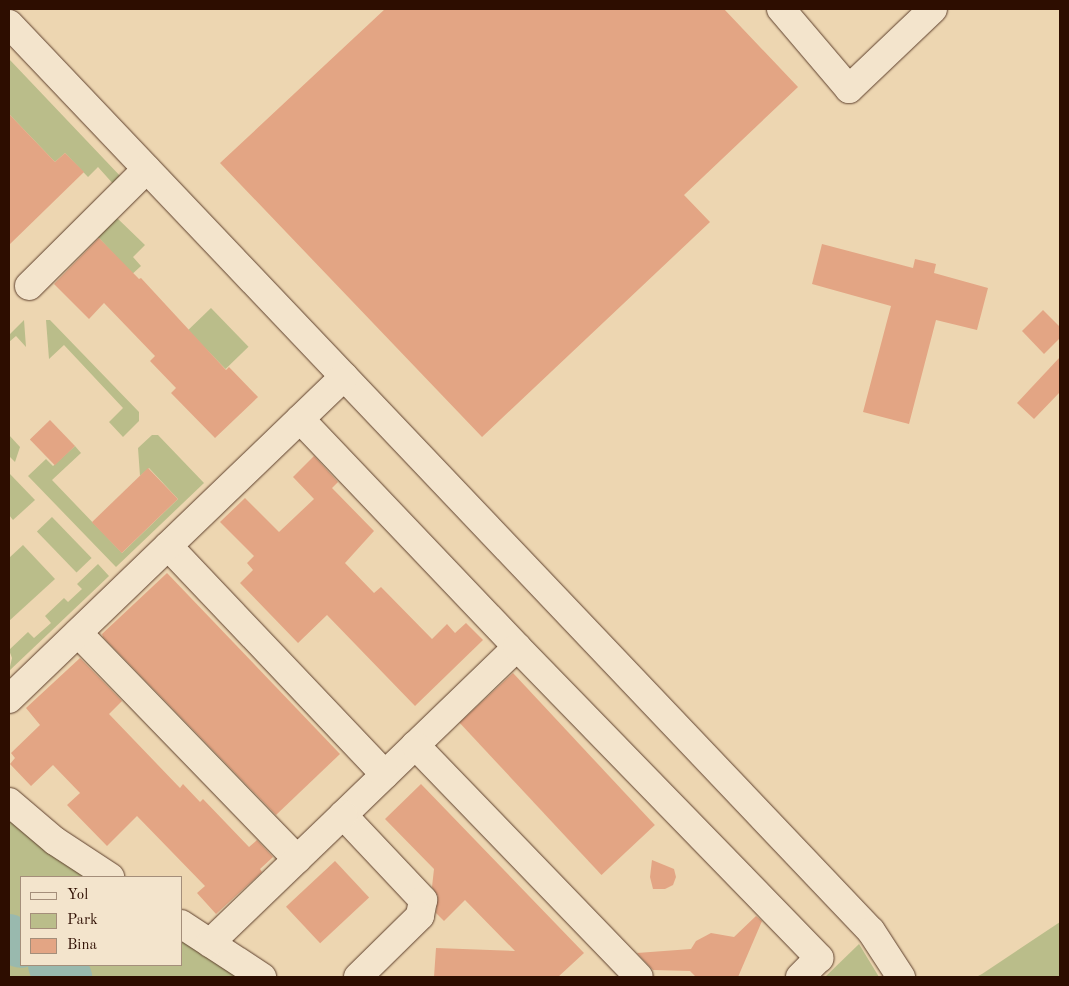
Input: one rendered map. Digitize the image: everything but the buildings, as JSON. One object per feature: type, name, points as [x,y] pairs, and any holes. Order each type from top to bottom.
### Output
[{"type":"lane","points":[[781,9],[849,89],[933,9]]},
{"type":"lane","points":[[9,24],[871,931],[901,977]]},
{"type":"lane","points":[[29,286],[147,170]]},
{"type":"lane","points":[[9,699],[344,376]]},
{"type":"lane","points":[[300,419],[517,648],[819,958],[800,977]]},
{"type":"lane","points":[[168,546],[385,775]]},
{"type":"lane","points":[[78,633],[296,859]]},
{"type":"lane","points":[[210,943],[517,648]]},
{"type":"lane","points":[[415,745],[638,977]]},
{"type":"lane","points":[[9,802],[55,841],[108,876]]},
{"type":"lane","points":[[342,815],[423,900],[420,916],[358,977]]},
{"type":"lane","points":[[182,925],[262,977]]},
{"type":"green space","points":[[9,59],[123,179],[115,186],[98,167],[88,177],[65,153],[55,162],[9,114]]},
{"type":"green space","points":[[116,217],[145,245],[133,257],[141,266],[129,277],[114,254],[97,236]]},
{"type":"green space","points":[[211,308],[249,347],[225,369],[188,330]]},
{"type":"green space","points":[[24,320],[26,347],[16,336],[9,342],[9,335]]},
{"type":"green space","points":[[46,320],[50,320],[139,412],[139,421],[123,437],[109,422],[123,408],[64,345],[49,359]]},
{"type":"green space","points":[[9,435],[20,447],[15,462],[9,456]]},
{"type":"green space","points":[[152,435],[158,435],[204,483],[116,567],[28,476],[46,459],[53,466],[75,446],[81,453],[52,480],[122,553],[178,499],[149,468],[140,476],[138,448]]},
{"type":"green space","points":[[9,473],[35,500],[13,520],[9,515]]},
{"type":"green space","points":[[52,517],[92,558],[76,573],[37,532]]},
{"type":"green space","points":[[23,545],[55,579],[9,621],[9,558]]},
{"type":"green space","points":[[98,564],[109,576],[9,671],[12,658],[9,650],[28,632],[34,638],[51,623],[45,616],[64,598],[68,602],[82,589],[77,584]]},
{"type":"green space","points":[[9,813],[91,876],[20,876],[20,942],[9,934]]},
{"type":"green space","points":[[1060,922],[1060,977],[976,977],[982,974]]},
{"type":"green space","points":[[9,937],[20,944],[20,966],[52,966],[69,977],[9,977]]},
{"type":"green space","points":[[182,937],[244,977],[72,977],[55,966],[182,966]]},
{"type":"green space","points":[[859,944],[879,977],[825,977]]},
{"type":"waterway","points":[[9,937],[20,944]]},
{"type":"waterway","points":[[52,966],[69,977]]}]
